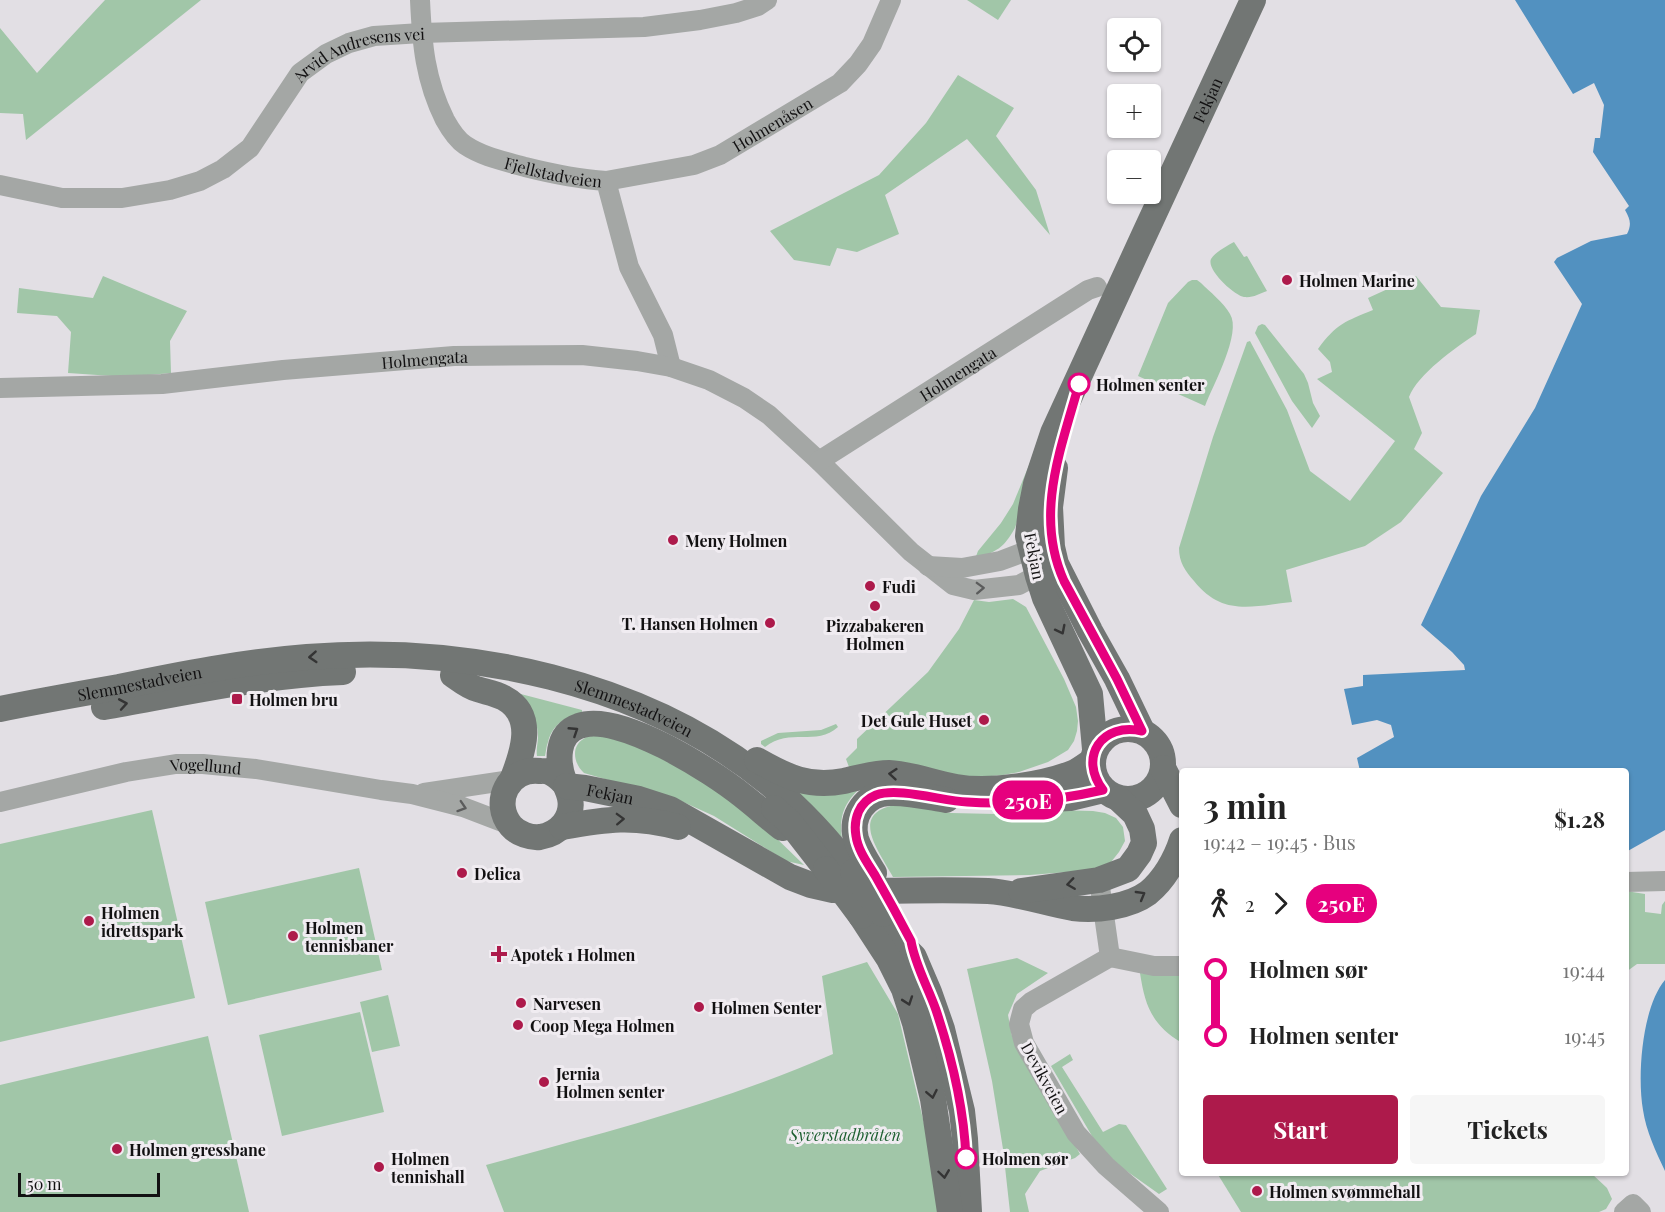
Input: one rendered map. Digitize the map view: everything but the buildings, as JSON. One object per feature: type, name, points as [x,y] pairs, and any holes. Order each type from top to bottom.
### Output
[{"type":"main road","name":"Fekjan","points":[[1094,755],[1090,694],[1045,598],[1045,560],[1052,484],[1085,362],[1253,0]]},
{"type":"main road","name":"Fekjan","points":[[1045,560],[1090,631],[1117,679],[1142,731]]},
{"type":"main road","name":"Slemmestadveien","points":[[0,709],[202,670],[306,657],[400,654],[469,661],[575,683],[639,707],[694,734],[718,747],[770,784],[863,872],[880,915],[885,952],[904,989],[921,1046],[933,1099],[950,1212]]},
{"type":"main road","name":"Slemmestadveien","points":[[0,725],[290,676],[372,671],[453,675],[523,687],[616,714],[656,731],[745,784],[791,824],[826,869],[880,915],[901,944],[914,957],[936,1010],[957,1086],[964,1126],[969,1212]]},
{"type":"main road","points":[[453,675],[475,689],[496,694],[515,706],[524,725],[523,753],[504,795],[503,811],[510,825],[524,835],[536,838],[548,836],[562,827],[569,814],[571,800],[559,760],[566,734],[579,726],[608,724],[644,737],[714,775],[743,795],[783,830],[802,840]]},
{"type":"main road","points":[[694,734],[736,747],[788,777],[811,783],[831,783],[871,774],[889,773],[957,788],[998,788],[1045,781],[1075,772],[1094,755],[1102,740],[1110,733],[1120,729],[1142,731],[1152,737],[1159,746],[1163,757],[1160,779],[1153,789],[1131,800],[1111,794],[966,802],[902,794],[878,794],[861,806],[858,811],[855,827],[863,872]]},
{"type":"main road","points":[[1094,755],[1093,771],[1096,781],[1111,794]]},
{"type":"main road","points":[[1163,768],[1179,800]]},
{"type":"main road","points":[[512,779],[530,770],[549,771],[565,784]]},
{"type":"main road","name":"Fekjan","points":[[565,784],[639,799],[670,809],[790,877],[822,888],[856,891],[989,891],[1076,908],[1102,908],[1119,905],[1148,893],[1173,861],[1179,847]]},
{"type":"main road","name":"Fekjan","points":[[1003,893],[1099,880],[1128,869],[1144,843],[1142,829],[1135,814],[1111,794]]},
{"type":"main road","name":"Fekjan","points":[[562,827],[600,820],[635,819],[717,836]]},
{"type":"street","name":"Fjellstadveien","points":[[420,0],[421,33],[428,77],[436,101],[452,131],[463,144],[487,157],[576,179],[606,181],[629,267],[663,335],[671,367]]},
{"type":"street","name":"Arvid Andresens vei","points":[[0,185],[62,198],[122,198],[170,190],[201,181],[224,170],[250,148],[300,73],[326,54],[349,43],[374,36],[644,27],[736,13],[758,6],[767,0]]},
{"type":"street","name":"Holmenåsen","points":[[606,181],[694,165],[720,155],[840,83],[873,44],[891,0]]},
{"type":"street","name":"Holmengata","points":[[819,461],[1088,290],[1097,287]]},
{"type":"street","name":"Holmengata","points":[[0,388],[162,384],[284,370],[454,356],[582,355],[637,361],[671,367],[709,380],[744,398],[769,415],[911,552],[953,585],[974,590],[1019,585],[1045,560]]},
{"type":"street","points":[[928,566],[962,568],[1000,561],[1045,560]]},
{"type":"street","name":"Vogellund","points":[[0,802],[126,772],[176,764],[203,764],[256,769],[412,794],[463,807],[510,825]]},
{"type":"street","name":"Vogellund","points":[[412,794],[512,779]]},
{"type":"street","points":[[1099,880],[1110,957],[1154,966],[1179,966]]},
{"type":"street","points":[[1629,882],[1665,881]]},
{"type":"street","name":"Devikveien","points":[[1110,957],[1031,1002],[1023,1009],[1019,1024],[1024,1043],[1076,1133],[1107,1167],[1159,1212]]},
{"type":"street","points":[[1624,1212],[1633,1204],[1641,1212]]},
{"type":"green space","points":[[105,0],[201,0],[26,140],[23,114],[0,113],[0,28],[37,73]]},
{"type":"green space","points":[[967,0],[1011,0],[998,20]]},
{"type":"green space","points":[[958,75],[1014,108],[996,136],[1036,190],[1050,235],[967,139],[885,195],[899,234],[857,252],[837,248],[830,266],[794,260],[770,231],[879,175],[926,123]]},
{"type":"green space","points":[[1234,242],[1244,257],[1247,256],[1267,291],[1253,296],[1240,296],[1217,276],[1211,259]]},
{"type":"green space","points":[[103,276],[187,311],[170,341],[171,373],[127,377],[68,373],[71,332],[57,316],[17,313],[19,288],[93,298]]},
{"type":"green space","points":[[1416,276],[1441,307],[1480,310],[1476,334],[1448,354],[1420,379],[1409,397],[1422,433],[1414,449],[1443,473],[1401,522],[1365,546],[1286,570],[1292,602],[1251,607],[1227,605],[1216,600],[1188,574],[1181,562],[1179,548],[1213,437],[1247,342],[1250,341],[1287,410],[1310,471],[1350,501],[1395,441],[1317,379],[1332,372],[1330,362],[1318,349],[1342,324],[1373,310],[1368,298]]},
{"type":"green space","points":[[1192,280],[1201,283],[1220,301],[1230,314],[1233,323],[1229,346],[1220,373],[1205,406],[1138,376],[1168,303]]},
{"type":"green space","points":[[1262,324],[1304,374],[1313,403],[1320,416],[1312,428],[1292,401],[1255,333],[1258,326]]},
{"type":"green space","points":[[1057,397],[1015,528],[1007,541],[999,548],[975,559],[978,551],[1013,504]]},
{"type":"green space","points":[[1013,599],[1026,607],[1076,707],[1077,731],[1068,750],[1048,762],[1019,772],[980,777],[849,767],[846,759],[857,748],[857,739],[928,672],[959,629],[974,600],[989,602]]},
{"type":"green space","points":[[517,693],[582,710],[582,713],[570,716],[556,726],[550,736],[545,756],[537,756],[538,730],[531,713]]},
{"type":"green space","points":[[836,724],[838,727],[821,736],[784,738],[765,747],[761,744],[761,741],[778,733],[821,730]]},
{"type":"green space","points":[[611,734],[682,765],[768,830],[804,865],[786,861],[714,816],[681,801],[584,773],[577,764],[575,754],[578,744],[587,737]]},
{"type":"green space","points":[[792,787],[860,788],[844,810],[841,823],[842,838]]},
{"type":"green space","points":[[901,804],[951,813],[1093,811],[1116,818],[1123,827],[1125,841],[1111,862],[1092,870],[1030,875],[893,877],[874,843],[871,823],[875,814],[884,808]]},
{"type":"green space","name":"Holmen idrettspark","points":[[152,810],[195,998],[0,1042],[0,844]]},
{"type":"green space","name":"Holmen tennisbaner","points":[[359,868],[382,970],[228,1005],[205,902]]},
{"type":"green space","points":[[1629,891],[1645,894],[1645,912],[1661,914],[1665,901],[1665,964],[1637,964],[1629,970]]},
{"type":"green space","points":[[1017,958],[1048,973],[1017,994],[1008,1015],[1012,1036],[1080,1154],[1040,1171],[1025,1194],[1029,1212],[1010,1212],[992,1081],[967,969]]},
{"type":"green space","name":"Syverstadbråten","points":[[867,962],[898,1014],[927,1136],[940,1212],[504,1212],[486,1165],[618,1129],[705,1102],[791,1072],[833,1054],[822,976]]},
{"type":"green space","points":[[1140,973],[1179,976],[1179,1041],[1157,1022],[1144,995]]},
{"type":"green space","points":[[388,995],[400,1046],[372,1052],[360,1002]]},
{"type":"green space","points":[[360,1012],[384,1112],[282,1136],[259,1035]]},
{"type":"green space","name":"Holmen gressbane","points":[[208,1036],[249,1212],[0,1212],[0,1085]]},
{"type":"green space","points":[[1070,1054],[1073,1060],[1062,1067],[1103,1132],[1119,1124],[1126,1125],[1167,1189],[1159,1194],[1111,1160],[1099,1148],[1051,1066]]},
{"type":"green space","points":[[1219,1176],[1594,1176],[1607,1188],[1612,1199],[1606,1209],[1599,1212],[1241,1212]]},
{"type":"water","points":[[1515,0],[1665,0],[1665,830],[1629,850],[1629,768],[1359,768],[1357,758],[1394,737],[1391,725],[1377,720],[1352,725],[1344,689],[1363,686],[1363,675],[1465,670],[1464,665],[1452,652],[1421,625],[1481,496],[1535,408],[1582,304],[1554,262],[1557,258],[1591,241],[1627,234],[1630,227],[1625,210],[1629,206],[1593,152],[1595,138],[1600,138],[1604,105],[1594,83],[1573,94]]},
{"type":"water","points":[[1665,980],[1665,1171],[1646,1126],[1641,1096],[1641,1061],[1646,1024],[1651,1007]]},
{"type":"bus line","name":"250E","points":[[966,1158],[964,1126],[957,1086],[936,1010],[914,957],[911,941],[862,854],[855,827],[861,806],[878,794],[902,794],[966,802],[997,802],[1070,798],[1103,790],[1096,781],[1093,771],[1092,761],[1095,749],[1110,733],[1120,729],[1142,731],[1117,679],[1064,581],[1056,564],[1052,547],[1050,507],[1052,484],[1079,384]]},
{"type":"place","name":"Holmen Marine","points":[[1287,280]]},
{"type":"place","name":"Holmen senter","points":[[1079,384]]},
{"type":"place","name":"Meny Holmen","points":[[673,540]]},
{"type":"place","name":"Fudi","points":[[870,586]]},
{"type":"place","name":"Pizzabakeren Holmen","points":[[875,606]]},
{"type":"place","name":"T. Hansen Holmen","points":[[770,623]]},
{"type":"place","name":"Holmen bru","points":[[237,699]]},
{"type":"place","name":"Det Gule Huset","points":[[984,720]]},
{"type":"place","name":"Delica","points":[[462,873]]},
{"type":"place","name":"Holmen idrettspark","points":[[89,921]]},
{"type":"place","name":"Holmen tennisbaner","points":[[293,936]]},
{"type":"place","name":"Apotek 1 Holmen","points":[[499,954]]},
{"type":"place","name":"Narvesen","points":[[521,1003]]},
{"type":"place","name":"Holmen Senter","points":[[699,1007]]},
{"type":"place","name":"Coop Mega Holmen","points":[[518,1025]]},
{"type":"place","name":"Jernia Holmen senter","points":[[544,1082]]},
{"type":"place","name":"Holmen gressbane","points":[[117,1149]]},
{"type":"place","name":"Holmen sør","points":[[966,1158]]},
{"type":"place","name":"Holmen tennishall","points":[[379,1167]]},
{"type":"place","name":"Holmen svømmehall","points":[[1257,1191]]}]
